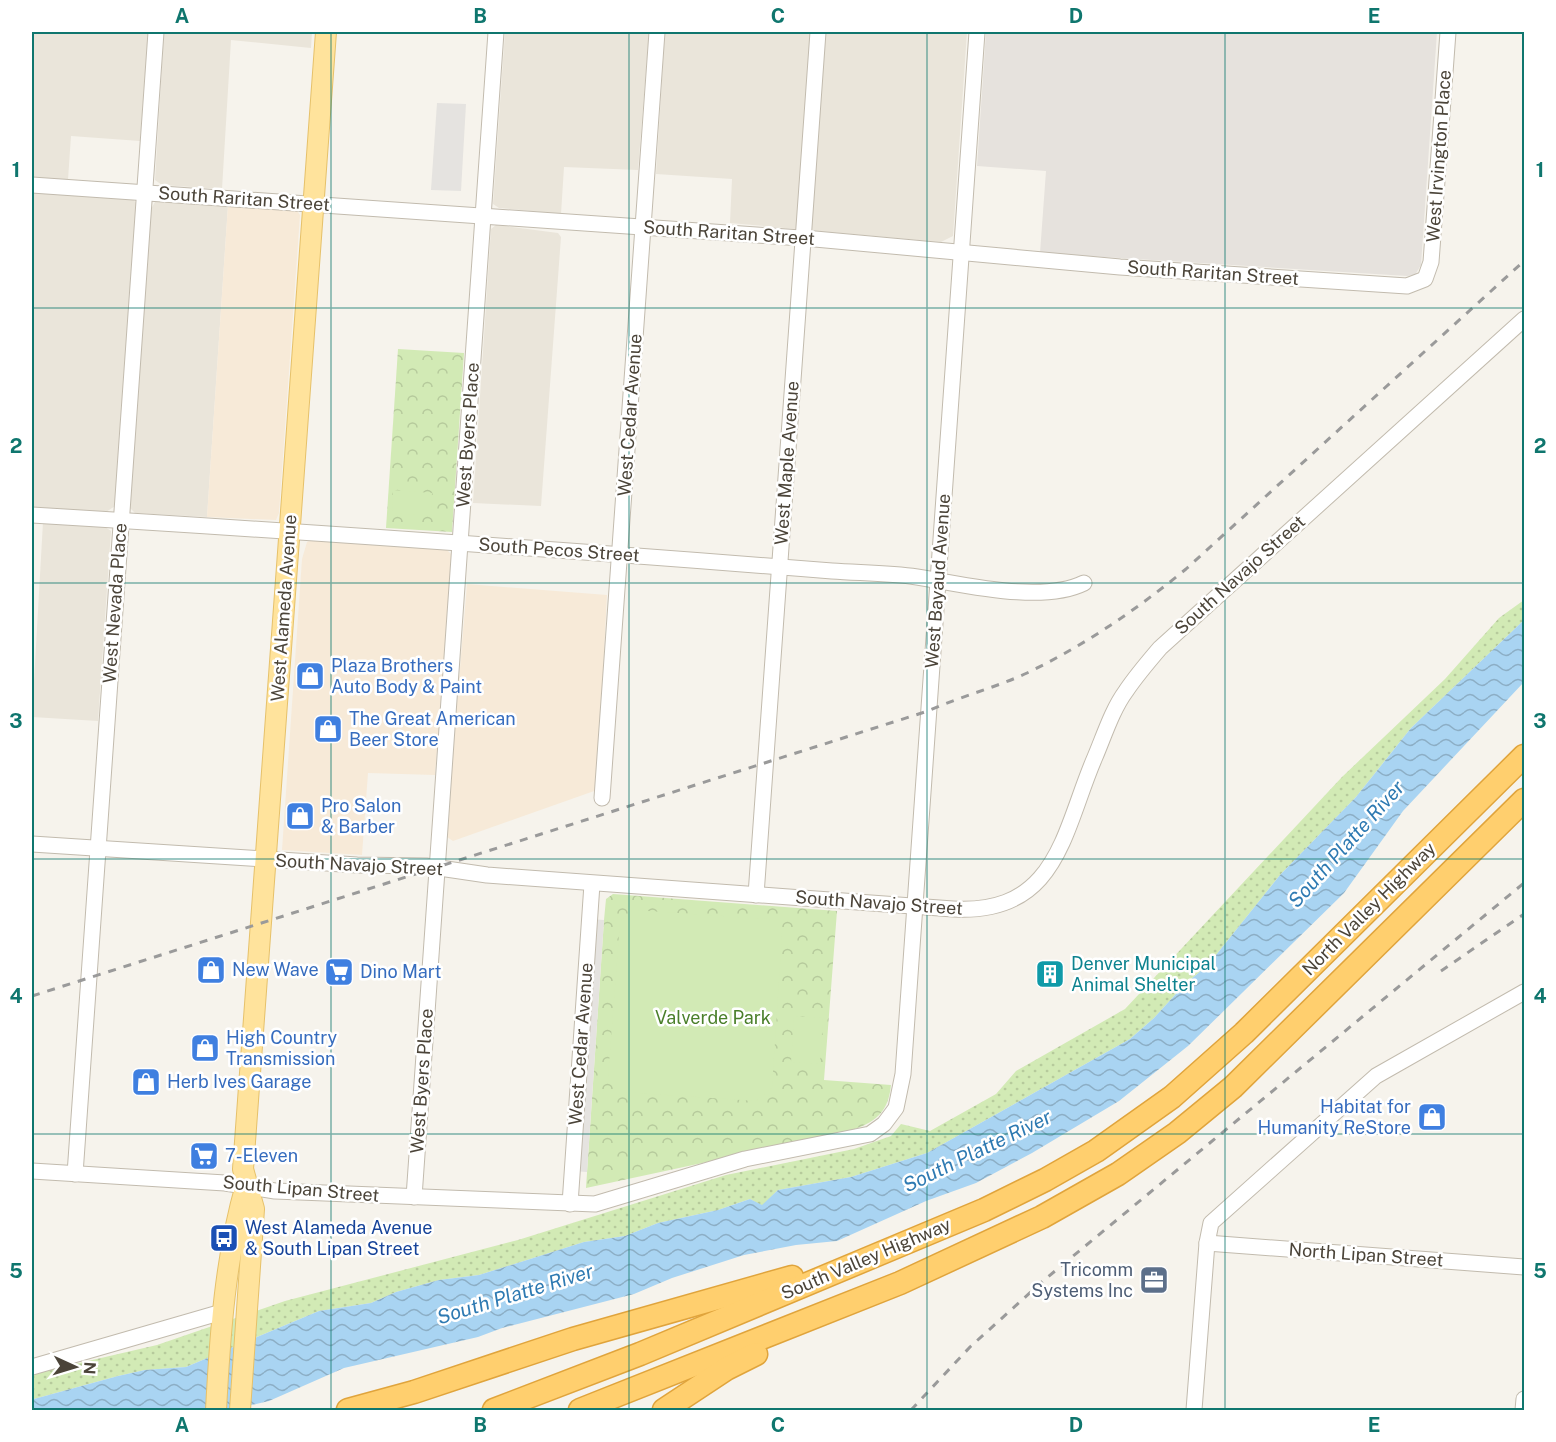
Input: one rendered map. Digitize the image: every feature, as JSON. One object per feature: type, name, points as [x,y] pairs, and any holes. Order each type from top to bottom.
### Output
[{"type":"highway","name":"North Valley Highway","points":[[1213,1062],[1524,756]]},
{"type":"highway","name":"North Valley Highway","points":[[1218,1100],[1319,1005],[1524,800]]},
{"type":"highway","name":"South Valley Highway","points":[[494,1410],[640,1354],[1004,1201],[1087,1156],[1149,1115],[1213,1062]]},
{"type":"highway","name":"South Valley Highway","points":[[580,1410],[861,1299],[1007,1234],[1076,1199],[1158,1147],[1218,1100]]},
{"type":"highway","points":[[348,1410],[414,1392],[573,1339],[829,1266],[921,1236]]},
{"type":"highway","points":[[666,1410],[726,1369],[861,1299]]},
{"type":"main road","name":"West Alameda Avenue","points":[[240,1410],[254,1209],[243,1169],[326,32]]},
{"type":"main road","name":"West Alameda Avenue","points":[[216,1410],[222,1312],[234,1236],[246,1185]]},
{"type":"street","name":"West Nevada Place","points":[[75,1174],[156,32]]},
{"type":"street","name":"West Byers Place","points":[[414,1197],[496,32]]},
{"type":"street","name":"West Cedar Avenue","points":[[602,798],[657,32]]},
{"type":"street","name":"West Maple Avenue","points":[[756,895],[818,32]]},
{"type":"street","name":"West Bayaud Avenue","points":[[884,1124],[897,1108],[901,1091],[977,32]]},
{"type":"street","name":"West Irvington Place","points":[[1425,279],[1432,252],[1448,32]]},
{"type":"street","name":"South Raritan Street","points":[[32,185],[804,238],[961,254],[1400,286],[1414,285],[1425,279]]},
{"type":"street","name":"South Navajo Street","points":[[32,844],[436,867],[468,873],[592,884],[915,906],[962,909],[990,906],[1015,897],[1041,878],[1063,844],[1093,760],[1124,693],[1160,648],[1524,319]]},
{"type":"street","name":"South Pecos Street","points":[[32,515],[620,554],[915,577],[938,582],[1047,592],[1070,590],[1084,584]]},
{"type":"street","name":"West Cedar Avenue","points":[[570,1204],[592,884]]},
{"type":"street","points":[[1194,1410],[1207,1243],[1211,1223],[1376,1076],[1524,992]]},
{"type":"street","name":"South Lipan Street","points":[[32,1171],[246,1185],[275,1191],[595,1204],[745,1159],[863,1137],[884,1124]]},
{"type":"street","name":"North Lipan Street","points":[[1207,1243],[1524,1267]]},
{"type":"street","points":[[32,1367],[222,1312]]},
{"type":"street","points":[[1523,1410],[1524,1399]]},
{"type":"shaded area","points":[[32,32],[148,32],[140,141],[71,136],[67,194],[132,198],[136,203],[115,506],[106,512],[32,507]]},
{"type":"shaded area","points":[[164,32],[312,32],[311,48],[231,40],[222,189],[162,185],[155,180]]},
{"type":"shaded area","points":[[505,32],[649,32],[638,170],[564,167],[561,214],[499,208],[493,204]]},
{"type":"shaded area","points":[[665,32],[967,32],[953,236],[941,242],[730,223],[732,179],[656,174]]},
{"type":"shaded area","points":[[986,32],[1437,32],[1421,265],[1415,275],[1407,276],[1040,253],[1046,171],[977,166]]},
{"type":"shaded area","points":[[437,103],[466,104],[461,191],[431,190]]},
{"type":"shaded area","points":[[155,202],[228,205],[207,517],[135,513],[130,508],[151,209]]},
{"type":"shaded area","points":[[228,205],[296,209],[300,215],[279,513],[276,520],[207,517]]},
{"type":"shaded area","points":[[496,225],[558,233],[561,237],[541,506],[473,503],[491,229]]},
{"type":"shaded area","points":[[43,522],[105,527],[111,531],[98,721],[32,717]]},
{"type":"shaded area","points":[[315,538],[447,550],[452,555],[435,775],[368,773],[362,855],[282,850],[302,559],[307,542]]},
{"type":"shaded area","points":[[467,584],[607,595],[597,790],[453,841],[447,837],[447,824]]},
{"type":"shaded area","points":[[590,919],[604,920],[587,1172],[572,1171]]},
{"type":"green space","points":[[398,349],[464,353],[452,532],[386,528]]},
{"type":"green space","points":[[393,490],[432,493],[431,516],[392,513]]},
{"type":"green space","points":[[1524,600],[1524,620],[1411,728],[1356,797],[1280,875],[1208,965],[1184,985],[1154,1018],[1130,1039],[927,1153],[851,1177],[778,1190],[762,1206],[750,1199],[718,1210],[658,1223],[625,1236],[584,1242],[479,1275],[439,1280],[396,1292],[371,1303],[319,1311],[186,1367],[145,1370],[118,1376],[34,1399],[32,1405],[32,1374],[157,1345],[285,1301],[518,1240],[726,1175],[854,1149],[891,1136],[901,1124],[930,1131],[996,1094],[1016,1071],[1125,1009],[1342,777],[1445,679],[1499,618]]},
{"type":"green space","name":"Valverde Park","points":[[613,894],[837,911],[824,1080],[891,1085],[882,1112],[869,1123],[842,1133],[586,1188],[604,920],[606,899]]},
{"type":"green space","points":[[633,910],[769,919],[782,935],[772,1088],[756,1101],[623,1092],[608,1077],[620,921]]},
{"type":"green space","points":[[794,1016],[823,1018],[820,1064],[791,1062]]},
{"type":"water","name":"South Platte River","points":[[1524,620],[1524,682],[1403,811],[1344,893],[1188,1046],[1119,1101],[1032,1153],[976,1183],[926,1201],[837,1241],[796,1245],[744,1255],[672,1278],[634,1294],[502,1328],[478,1337],[344,1368],[269,1401],[230,1410],[32,1410],[34,1399],[145,1370],[186,1367],[319,1311],[371,1303],[396,1292],[439,1280],[479,1275],[584,1242],[625,1236],[658,1223],[718,1210],[750,1199],[762,1205],[778,1190],[851,1177],[927,1153],[1130,1039],[1154,1018],[1184,985],[1208,965],[1280,875],[1356,797],[1411,728]]},
{"type":"railway","points":[[32,996],[928,711],[1027,673],[1110,626],[1186,569],[1524,261]]},
{"type":"railway","points":[[911,1410],[970,1347],[1043,1281],[1524,883]]},
{"type":"railway","points":[[1441,971],[1524,914]]},
{"type":"place","name":"Plaza Brothers Auto Body & Paint","points":[[310,676]]},
{"type":"place","name":"The Great American Beer Store","points":[[328,729]]},
{"type":"place","name":"Pro Salon & Barber","points":[[300,816]]},
{"type":"place","name":"New Wave","points":[[211,970]]},
{"type":"place","name":"Dino Mart","points":[[339,972]]},
{"type":"place","name":"Denver Municipal Animal Shelter","points":[[1050,974]]},
{"type":"place","name":"High Country Transmission","points":[[205,1048]]},
{"type":"place","name":"Herb Ives Garage","points":[[146,1082]]},
{"type":"place","name":"Habitat for Humanity ReStore","points":[[1432,1117]]},
{"type":"place","name":"7-Eleven","points":[[204,1156]]},
{"type":"place","name":"West Alameda Avenue & South Lipan Street","points":[[224,1238]]},
{"type":"place","name":"Tricomm Systems Inc","points":[[1154,1280]]}]
